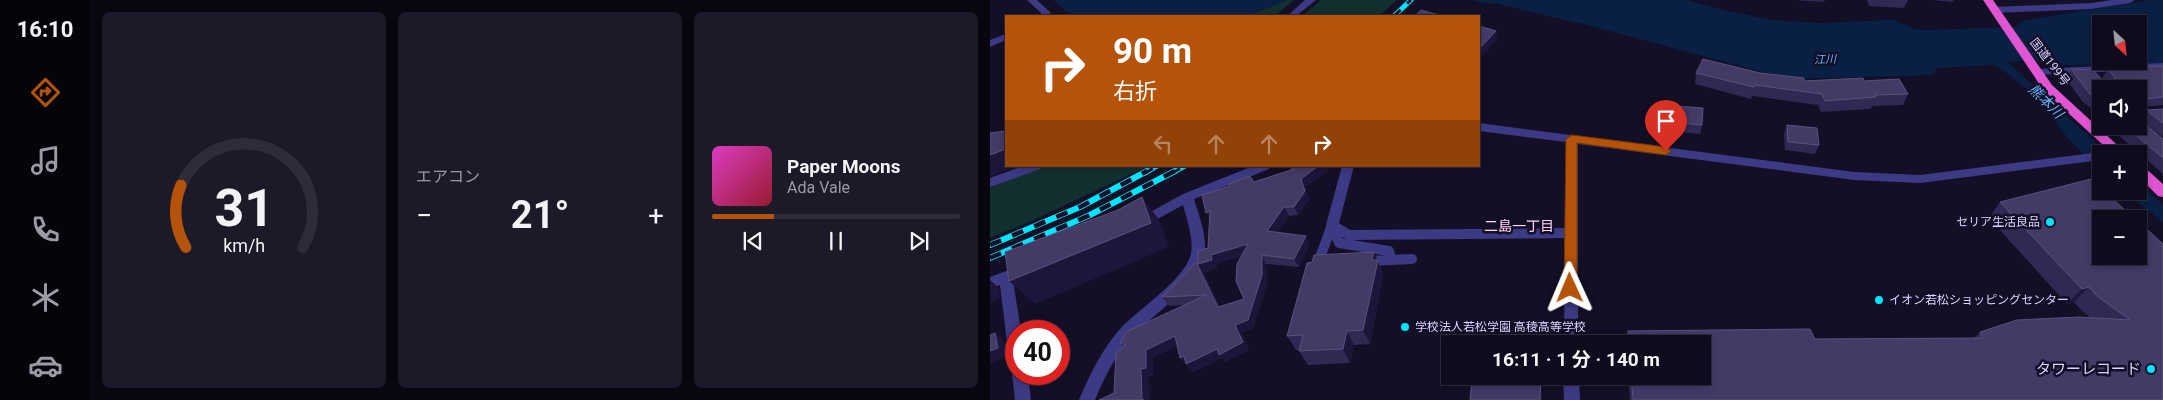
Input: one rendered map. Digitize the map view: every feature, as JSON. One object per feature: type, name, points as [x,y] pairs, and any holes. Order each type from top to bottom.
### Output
[{"type":"highway","name":"国道199号","points":[[1988,0],[2048,88],[2110,145]]},
{"type":"highway","points":[[2147,177],[2163,192]]},
{"type":"street","points":[[1032,0],[1046,12],[1044,15]]},
{"type":"street","points":[[1292,15],[1311,0]]},
{"type":"street","points":[[1995,12],[2091,6],[2130,0]]},
{"type":"street","points":[[990,44],[1005,37]]},
{"type":"street","points":[[2036,70],[2163,66]]},
{"type":"street","points":[[2087,68],[2096,80]]},
{"type":"street","points":[[1480,127],[1854,176],[1920,179],[2092,157]]},
{"type":"street","points":[[1571,335],[1572,139]]},
{"type":"street","points":[[990,183],[1033,167]]},
{"type":"street","points":[[1131,228],[1187,197],[1262,167]]},
{"type":"street","points":[[1348,167],[1332,225],[1348,235],[1570,233]]},
{"type":"street","points":[[1087,400],[1110,352],[1189,272],[1198,256],[1195,224],[1187,197]]},
{"type":"street","points":[[990,283],[1032,267]]},
{"type":"street","points":[[1006,277],[1012,320]]},
{"type":"street","points":[[1021,385],[1023,400]]},
{"type":"street","points":[[1571,385],[1572,400]]},
{"type":"lane","points":[[1332,225],[1339,243],[1389,251],[1392,260]]},
{"type":"lane","points":[[1327,262],[1318,263],[1332,225]]},
{"type":"lane","points":[[1355,261],[1412,259]]},
{"type":"green space","points":[[1287,0],[1294,0],[1276,15],[1250,15]]},
{"type":"green space","points":[[1321,0],[1397,0],[1380,15],[1303,15]]},
{"type":"green space","points":[[1042,167],[1146,167],[1034,220],[990,238],[990,187]]},
{"type":"water","points":[[1053,0],[1287,0],[1249,15],[1071,15]]},
{"type":"water","points":[[1471,0],[1687,0],[1727,11],[1772,20],[1820,23],[1892,20],[1916,29],[1926,30],[2016,27],[2021,21],[2149,0],[2163,0],[2163,64],[2148,64],[2148,15],[2092,15],[2092,65],[2052,65],[2036,60],[2008,62],[2098,145],[2092,145],[2092,163],[2066,136],[2053,117],[2027,89],[1996,65],[1937,68],[1932,75],[1788,79],[1591,26],[1493,3],[1487,4]]},
{"type":"water","points":[[2147,190],[2163,205],[2163,222],[2135,200],[2147,200]]},
{"type":"building","points":[[1421,10],[1438,15],[1416,15]]},
{"type":"building","points":[[1480,26],[1496,31],[1480,48]]},
{"type":"building","points":[[1703,59],[1760,73],[1804,78],[1804,81],[1863,78],[1864,81],[1899,79],[1908,94],[1875,95],[1876,97],[1825,101],[1822,94],[1755,85],[1754,87],[1696,73]]},
{"type":"building","points":[[2163,66],[2163,97],[2147,99],[2147,80],[2116,80],[2109,70],[2148,70],[2148,67]]},
{"type":"building","points":[[2071,69],[2093,70],[2102,80],[2092,80],[2092,96]]},
{"type":"building","points":[[1675,106],[1703,108],[1702,125],[1673,122]]},
{"type":"building","points":[[2163,109],[2163,123],[2147,111],[2147,110]]},
{"type":"building","points":[[1787,125],[1817,128],[1819,145],[1788,142]]},
{"type":"building","points":[[2147,126],[2163,139],[2163,158],[2136,135],[2147,135]]},
{"type":"building","points":[[1005,131],[1005,149],[990,155],[990,133]]},
{"type":"building","points":[[1291,167],[1317,167],[1301,179],[1305,191],[1294,207],[1284,207],[1267,231],[1306,236],[1294,259],[1262,255],[1262,275],[1248,320],[1235,325],[1243,342],[1219,355],[1217,349],[1186,364],[1184,356],[1180,358],[1175,336],[1146,350],[1146,368],[1141,369],[1142,399],[1144,400],[1099,400],[1114,393],[1116,353],[1126,345],[1120,343],[1126,332],[1206,295],[1162,297],[1196,262],[1218,307],[1244,299],[1236,281],[1237,264],[1248,244],[1211,255],[1212,260],[1198,264],[1198,251],[1208,248],[1210,211],[1206,213],[1202,195],[1230,186],[1229,184],[1250,176],[1254,182],[1294,169]]},
{"type":"building","points":[[2091,179],[2092,200],[2114,200],[2125,210],[2092,210],[2092,265],[2147,265],[2147,229],[2163,244],[2163,400],[1633,400],[1632,385],[1711,385],[1711,335],[1628,335],[1628,331],[1810,329],[1815,339],[1983,338],[1980,332],[2017,320],[2079,317],[2130,320],[2097,296],[2089,287],[2082,289],[2000,202]]},
{"type":"building","points":[[1142,197],[1151,223],[1009,281],[1005,252],[1118,210]]},
{"type":"building","points":[[1374,252],[1372,260],[1378,260],[1363,330],[1347,331],[1343,349],[1299,351],[1303,335],[1287,336],[1307,263],[1312,262],[1314,255]]},
{"type":"building","points":[[995,333],[998,348],[990,351],[990,335]]},
{"type":"building","points":[[1471,385],[1541,385],[1540,400],[1470,400]]},
{"type":"railway","points":[[1395,15],[1411,0]]},
{"type":"railway","points":[[1145,173],[1155,167]]},
{"type":"railway","points":[[1172,173],[1183,167]]},
{"type":"railway","points":[[990,245],[1080,207],[1147,171]]},
{"type":"railway","points":[[990,258],[1088,216],[1175,171]]},
{"type":"place","name":"セリア生活良品","points":[[2050,222]]},
{"type":"place","name":"イオン若松ショッピングセンター","points":[[1879,300]]},
{"type":"place","name":"学校法人若松学園 高稜高等学校","points":[[1405,327]]},
{"type":"place","name":"タワーレコード","points":[[2151,369]]},
{"type":"district","name":"二島一丁目","points":[[1519,226]]},
{"type":"route","points":[[1570,288],[1572,139],[1666,151]]},
{"type":"water label","name":"江川","points":[[1825,59]]},
{"type":"water label","name":"熊本川","points":[[2046,101]]}]
